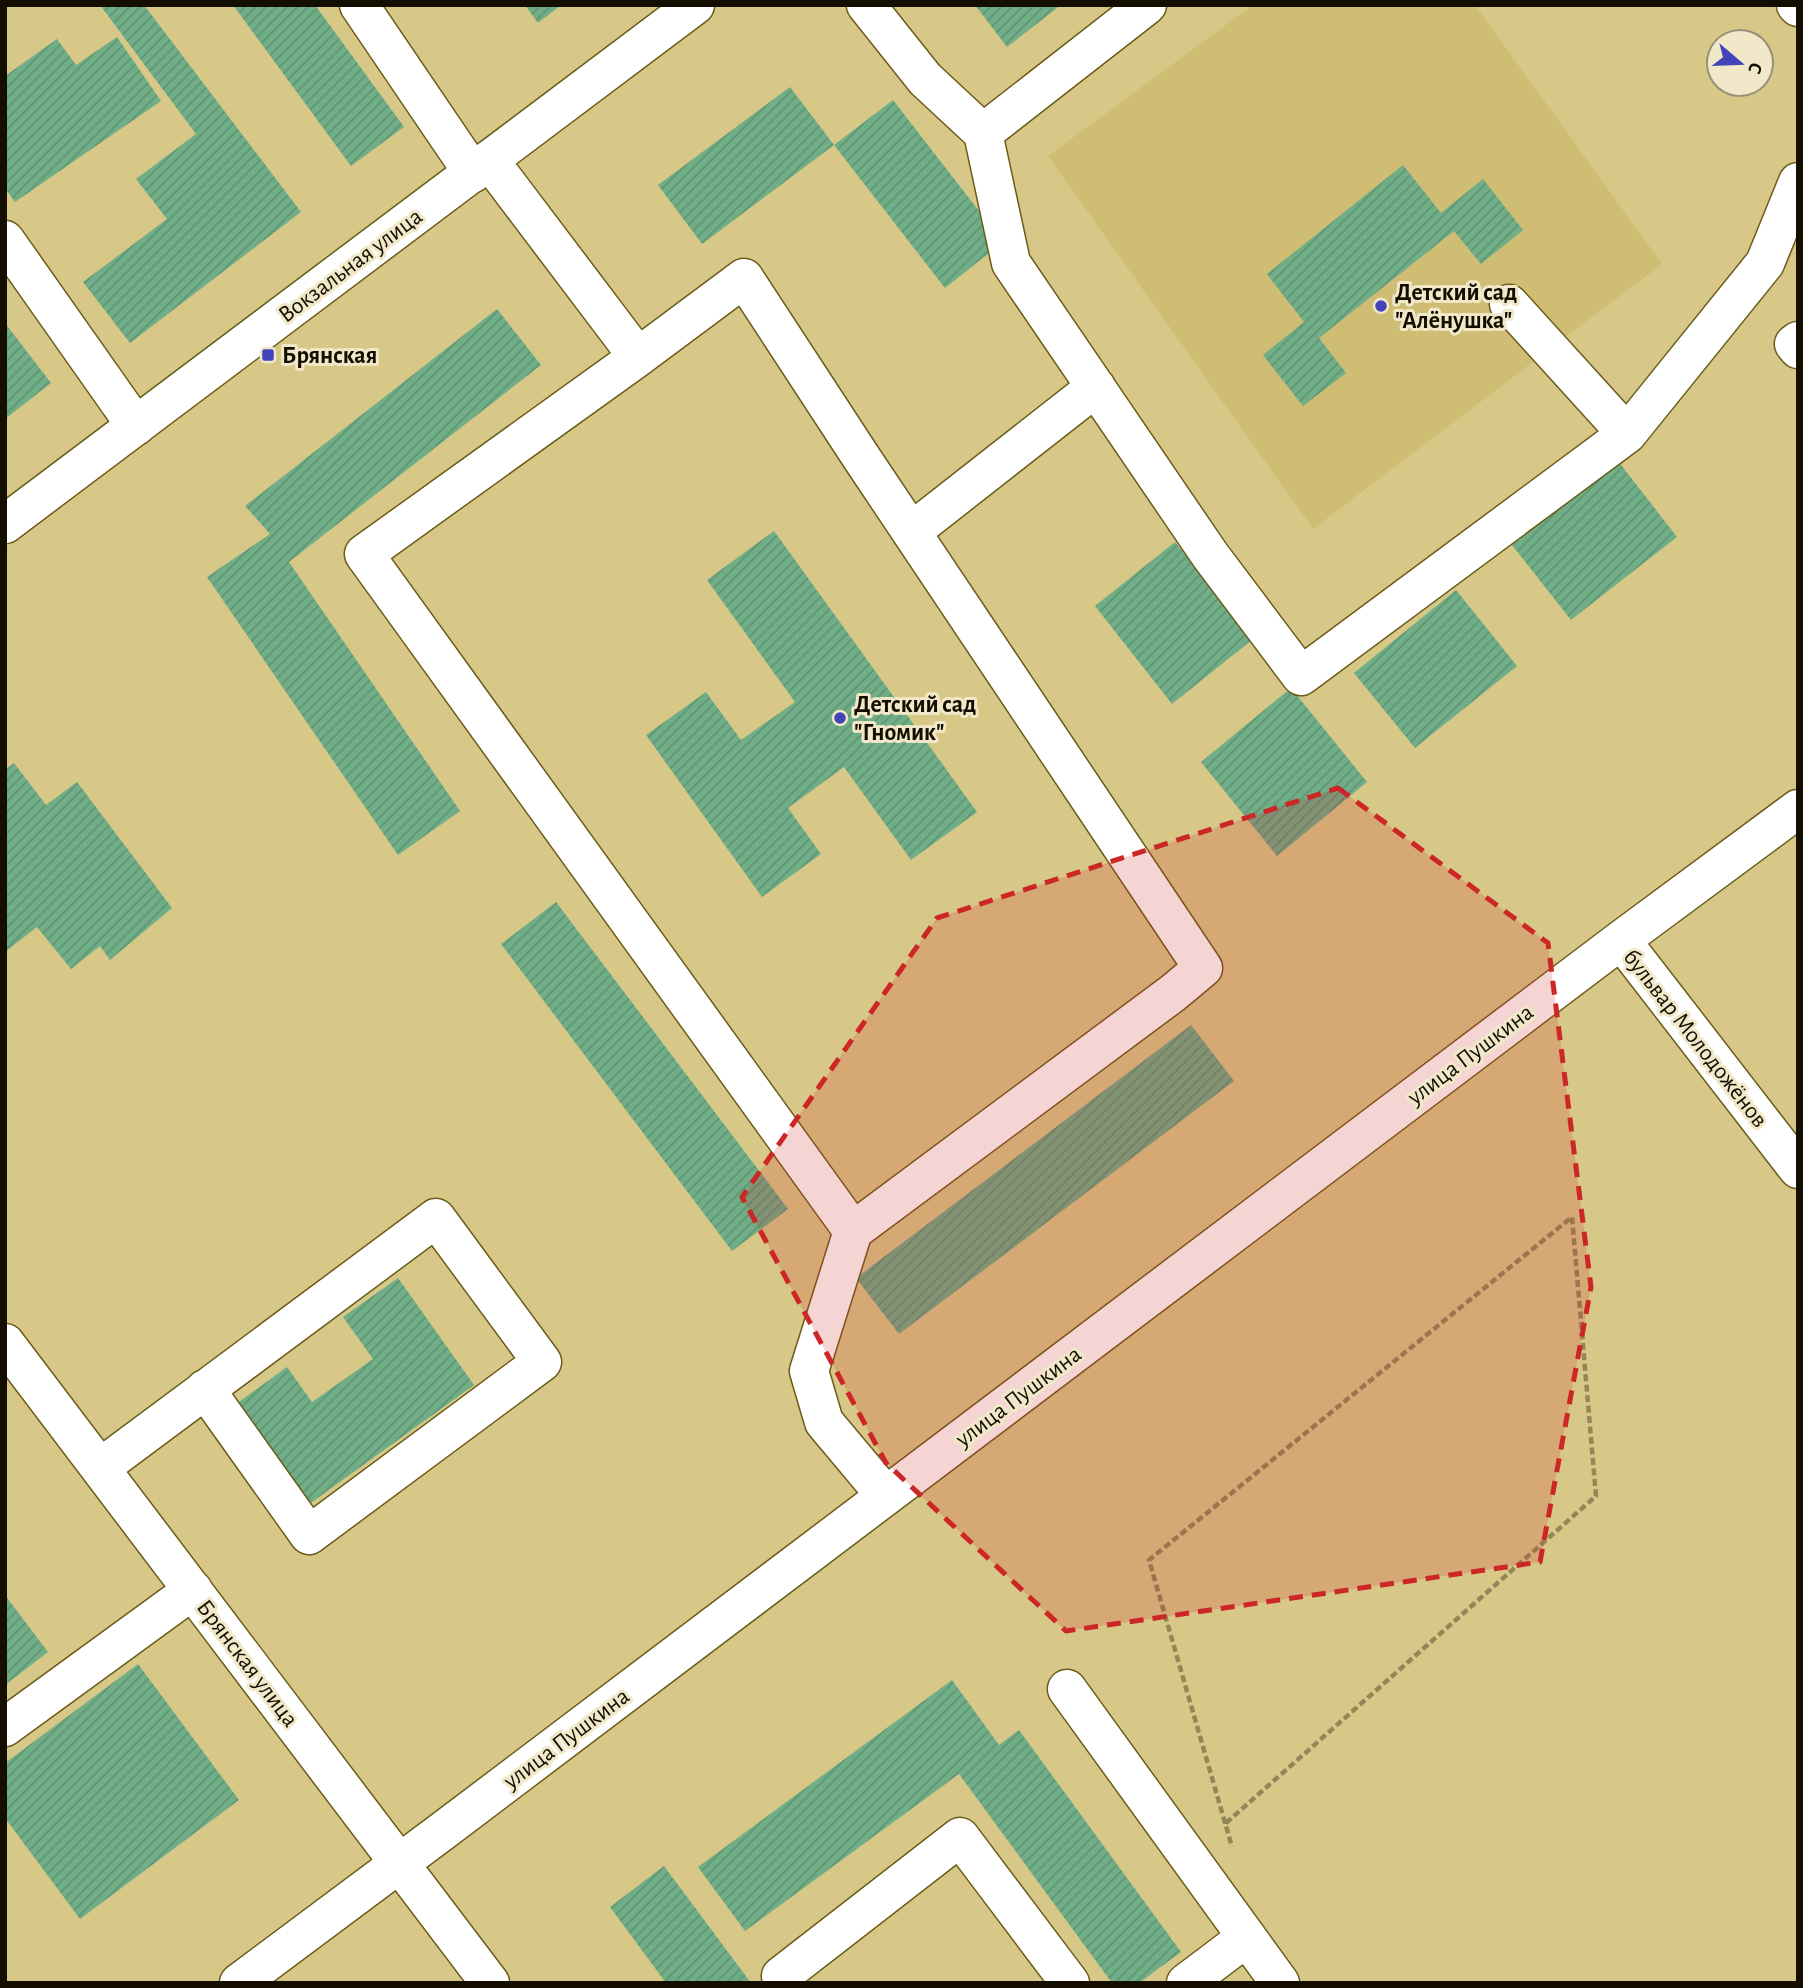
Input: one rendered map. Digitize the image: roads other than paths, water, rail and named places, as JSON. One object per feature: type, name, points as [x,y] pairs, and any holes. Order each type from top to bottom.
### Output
[{"type":"street","points":[[359,5],[481,166],[638,357]]},
{"type":"street","name":"Вокзальная улица","points":[[5,524],[695,5]]},
{"type":"street","points":[[866,5],[925,79],[983,133],[1011,263],[1210,555],[1301,677],[1627,434],[1766,263],[1798,182]]},
{"type":"street","points":[[983,133],[1147,5]]},
{"type":"street","points":[[5,240],[136,426]]},
{"type":"street","points":[[853,1231],[363,554],[744,278],[911,533],[1203,968],[853,1231],[809,1371],[824,1422],[886,1496]]},
{"type":"street","points":[[1509,304],[1627,434]]},
{"type":"street","points":[[1798,341],[1794,344],[1798,349]]},
{"type":"street","points":[[911,533],[1096,387]]},
{"type":"street","name":"улица Пушкина","points":[[239,1983],[1621,940],[1798,810]]},
{"type":"street","name":"бульвар Молодожёнов","points":[[1621,940],[1798,1169]]},
{"type":"street","points":[[100,1468],[205,1389],[436,1218],[542,1362],[309,1535],[205,1389]]},
{"type":"street","name":"Брянская улица","points":[[5,1343],[490,1983]]},
{"type":"street","points":[[5,1727],[193,1590]]},
{"type":"street","points":[[1067,1689],[1280,1983]]},
{"type":"street","points":[[783,1983],[781,1976],[960,1837],[1070,1983]]},
{"type":"street","points":[[1186,1983],[1247,1937]]},
{"type":"place","name":"Детский сад \"Алёнушка\"","points":[[1381,306]]},
{"type":"place","name":"Брянская","points":[[268,355]]},
{"type":"place","name":"Детский сад \"Гномик\"","points":[[840,718]]}]
